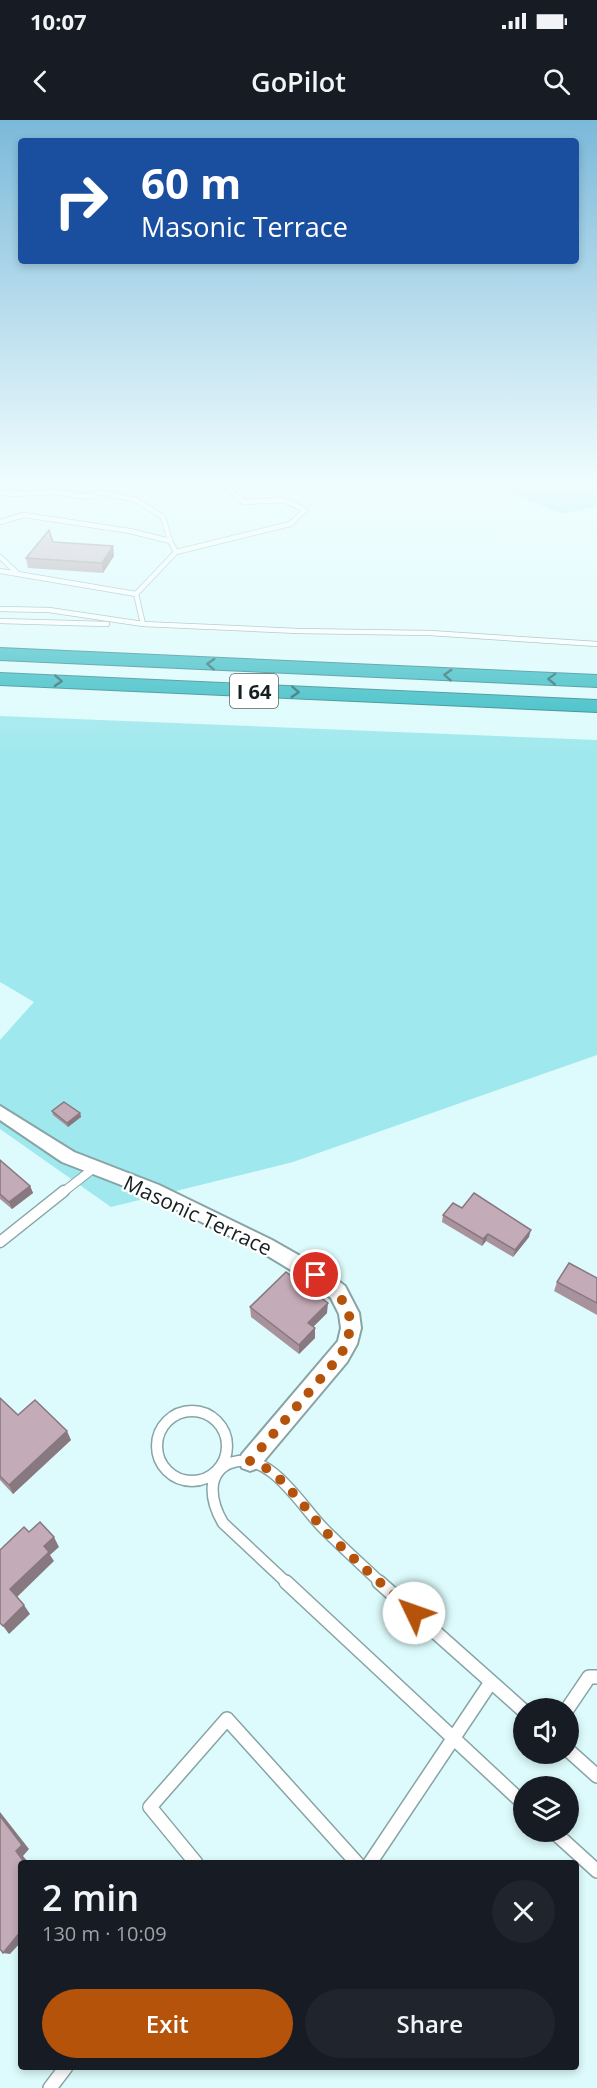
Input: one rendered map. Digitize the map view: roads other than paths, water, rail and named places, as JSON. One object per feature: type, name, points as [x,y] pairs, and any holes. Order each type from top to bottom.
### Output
[{"type":"highway","name":"I 64","points":[[0,654],[597,681]]},
{"type":"highway","name":"I 64","points":[[0,679],[597,706]]},
{"type":"street","name":"Masonic Terrace","points":[[0,1112],[68,1157],[153,1190],[265,1245],[316,1275],[338,1292],[349,1313],[351,1328],[347,1344],[340,1356],[250,1461]]},
{"type":"lane","points":[[8,572],[136,594]]},
{"type":"lane","points":[[136,594],[157,572]]},
{"type":"lane","points":[[136,594],[143,624]]},
{"type":"lane","points":[[0,609],[48,610],[143,624]]},
{"type":"lane","points":[[0,621],[442,634],[597,644]]},
{"type":"lane","points":[[0,1242],[94,1168]]},
{"type":"lane","points":[[513,1701],[328,1534],[278,1478],[260,1463],[229,1461],[219,1468],[198,1480],[175,1478],[166,1471],[159,1463],[156,1452],[160,1430],[167,1421],[187,1411],[199,1410],[218,1419],[225,1427],[229,1448],[225,1459],[219,1468],[213,1482],[216,1513],[223,1523],[513,1794]]},
{"type":"lane","points":[[575,1698],[589,1677],[597,1677]]},
{"type":"lane","points":[[372,1860],[491,1682]]},
{"type":"lane","points":[[194,1860],[150,1807],[226,1719],[354,1860]]},
{"type":"lane","points":[[579,1760],[597,1776]]},
{"type":"lane","points":[[565,1842],[597,1871]]},
{"type":"lane","points":[[50,2088],[64,2070]]}]
